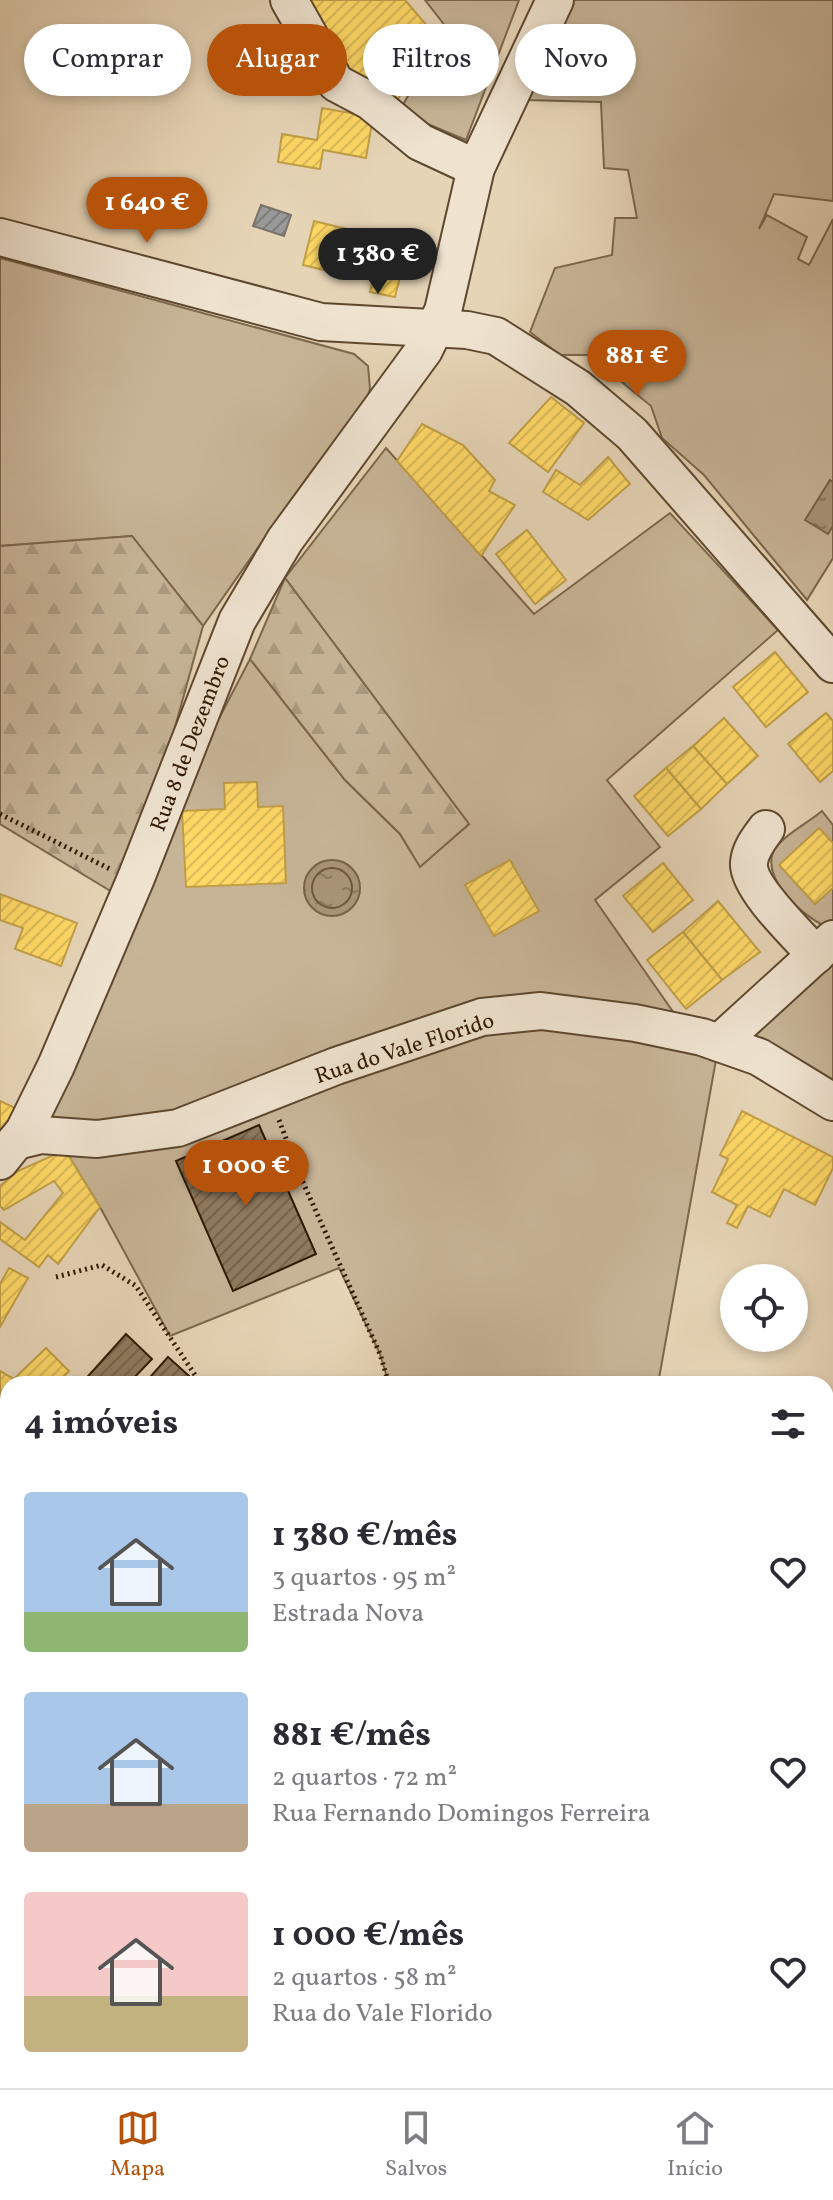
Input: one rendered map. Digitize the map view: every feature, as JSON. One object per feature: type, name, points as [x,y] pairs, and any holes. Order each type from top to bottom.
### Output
[{"type":"street","points":[[289,0],[336,83],[370,101],[420,142],[476,168]]},
{"type":"street","name":"Rua 8 de Dezembro","points":[[8,1151],[56,1066],[136,878],[237,621],[285,540],[429,340],[443,311],[476,168],[555,0]]},
{"type":"street","points":[[0,237],[321,322],[361,343],[429,340],[522,353],[578,388],[632,434],[833,664]]},
{"type":"street","points":[[719,1043],[824,947],[754,883],[748,866],[752,850],[766,829]]},
{"type":"street","name":"Rua do Vale Florido","points":[[8,1151],[41,1135],[97,1139],[178,1128],[269,1092],[482,1017],[541,1011],[635,1023],[719,1043],[759,1057],[833,1102]]},
{"type":"path","points":[[0,814],[105,868],[136,878]]},
{"type":"path","points":[[269,1092],[301,1178],[380,1354],[387,1376]]},
{"type":"path","points":[[56,1277],[102,1265],[136,1286],[196,1376]]},
{"type":"green space","points":[[425,0],[519,0],[499,53],[499,24],[444,24]]},
{"type":"green space","points":[[571,0],[833,0],[833,201],[774,194],[759,229],[767,215],[807,237],[798,259],[809,265],[833,219],[833,558],[807,600],[704,475],[662,438],[651,406],[589,355],[560,355],[530,332],[555,268],[612,255],[615,218],[637,218],[628,170],[604,168],[601,102],[527,100],[529,96],[636,96],[636,24],[560,24]]},
{"type":"green space","points":[[408,96],[483,96],[466,140],[399,112]]},
{"type":"green space","points":[[0,258],[354,354],[368,366],[370,389],[366,402],[311,472],[203,626],[132,536],[0,546]]},
{"type":"green space","points":[[386,448],[534,614],[670,513],[778,630],[607,780],[660,847],[595,900],[674,1013],[702,1037],[833,962],[833,1102],[719,1043],[659,1376],[387,1376],[380,1354],[339,1268],[170,1336],[100,1207],[65,1150],[41,1135],[136,878],[250,659],[345,780],[400,834],[420,866],[469,824],[285,578]]},
{"type":"green space","points":[[132,536],[203,626],[127,901],[0,824],[0,546]]},
{"type":"green space","points":[[285,578],[469,824],[420,867],[400,834],[345,780],[250,659]]},
{"type":"green space","points":[[822,811],[833,825],[833,921],[825,926],[794,904],[772,870],[772,858],[780,842]]},
{"type":"water","points":[[830,480],[833,482],[833,526],[828,534],[805,520]]},
{"type":"water","points":[[332,860],[352,868],[360,888],[352,908],[332,916],[312,908],[304,888],[312,868]]},
{"type":"building: Moradias","points":[[304,0],[405,0],[426,24],[363,24],[363,82],[347,69],[347,24],[316,24]]},
{"type":"building: Moradias","points":[[381,96],[400,96],[394,106]]},
{"type":"building: Moradias","points":[[322,108],[373,117],[366,158],[323,150],[320,169],[278,162],[282,134],[317,140]]},
{"type":"building: Moradias","points":[[314,221],[408,244],[395,297],[370,292],[380,248],[352,240],[344,275],[303,265]]},
{"type":"building: Moradias","points":[[551,397],[584,423],[548,472],[509,443]]},
{"type":"building: Moradias","points":[[422,424],[463,445],[495,480],[489,491],[515,505],[481,556],[397,461]]},
{"type":"building: Moradias","points":[[608,457],[630,484],[588,520],[543,492],[556,470],[580,485]]},
{"type":"building: Moradias","points":[[527,530],[566,580],[535,604],[496,554]]},
{"type":"building: Moradias","points":[[775,652],[808,692],[766,727],[733,687]]},
{"type":"building: Moradias","points":[[826,713],[833,721],[833,771],[820,782],[788,744]]},
{"type":"building: Moradias","points":[[724,718],[758,756],[727,784],[693,746]]},
{"type":"building: Moradias","points":[[693,746],[727,784],[701,809],[666,768]]},
{"type":"building: Moradias","points":[[666,768],[701,809],[668,836],[634,796]]},
{"type":"building: Moradias","points":[[257,782],[258,807],[283,806],[286,883],[186,887],[182,811],[225,809],[224,783]]},
{"type":"building: Moradias","points":[[819,828],[833,843],[833,888],[815,904],[779,865]]},
{"type":"building: Moradias","points":[[510,860],[539,911],[494,936],[465,885]]},
{"type":"building: Moradias","points":[[663,863],[693,900],[653,932],[623,896]]},
{"type":"building: Moradias","points":[[0,894],[77,923],[61,966],[15,949],[23,928],[0,920]]},
{"type":"building: Moradias","points":[[718,901],[760,952],[722,980],[683,932]]},
{"type":"building: Moradias","points":[[683,932],[722,980],[686,1009],[647,960]]},
{"type":"building: Moradias","points":[[0,1101],[17,1109],[5,1134],[0,1131]]},
{"type":"building: Moradias","points":[[742,1111],[833,1157],[833,1168],[815,1205],[784,1189],[770,1217],[748,1206],[737,1228],[727,1223],[737,1205],[712,1192],[728,1159],[720,1155]]},
{"type":"building: Moradias","points":[[65,1150],[100,1207],[58,1264],[48,1255],[39,1267],[0,1239],[0,1222],[25,1240],[63,1193],[54,1181],[4,1210],[0,1206],[0,1186],[18,1171]]},
{"type":"building: Moradias","points":[[9,1268],[28,1278],[0,1327],[0,1284]]},
{"type":"building: Moradias","points":[[46,1348],[69,1371],[64,1376],[17,1376]]},
{"type":"building: Indústria","points":[[261,205],[291,215],[284,236],[253,226]]},
{"type":"building: Outros","points":[[259,1125],[316,1254],[233,1291],[176,1161]]},
{"type":"building: Outros","points":[[126,1334],[152,1359],[136,1376],[88,1376]]},
{"type":"building: Outros","points":[[168,1357],[189,1376],[151,1376]]}]
